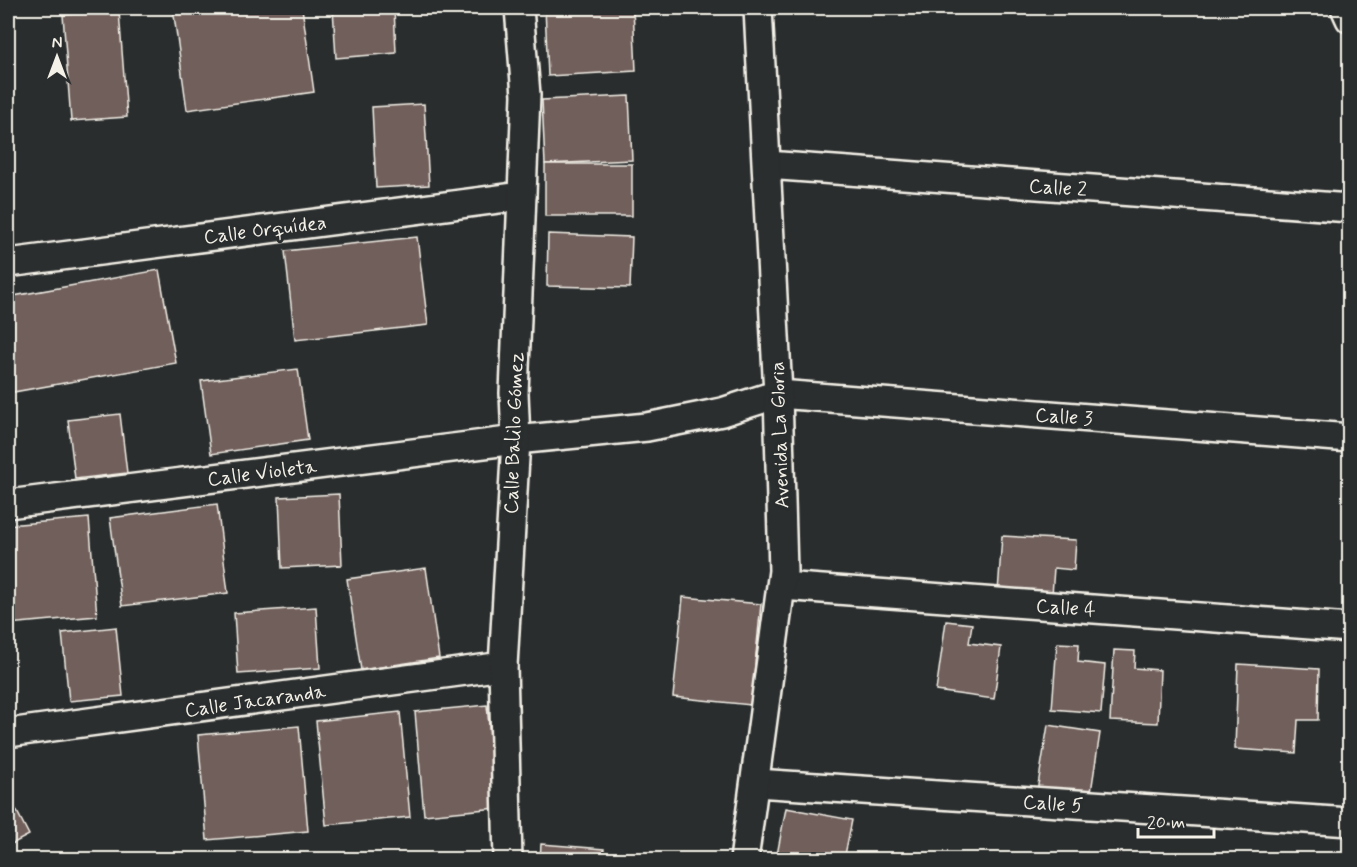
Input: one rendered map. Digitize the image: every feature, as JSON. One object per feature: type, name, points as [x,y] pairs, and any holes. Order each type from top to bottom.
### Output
[{"type":"street","name":"Calle Balilo Gómez","points":[[508,860],[503,666],[516,440],[514,393],[526,95],[519,8]]},
{"type":"street","name":"Avenida La Gloria","points":[[744,860],[782,586],[778,394],[758,8]]},
{"type":"street","points":[[1345,8],[1350,19]]},
{"type":"street","name":"Calle 2","points":[[767,165],[1350,208]]},
{"type":"street","name":"Calle Orquídea","points":[[8,263],[522,196]]},
{"type":"street","name":"Calle 3","points":[[778,394],[1350,438]]},
{"type":"street","name":"Calle Violeta","points":[[8,504],[516,440],[648,427],[722,412],[778,394]]},
{"type":"street","name":"Calle 4","points":[[782,586],[1350,628]]},
{"type":"street","name":"Calle Jacaranda","points":[[8,733],[503,666]]},
{"type":"street","name":"Calle 5","points":[[756,783],[1350,822]]},
{"type":"building","points":[[173,8],[302,8],[314,92],[187,110]]},
{"type":"building","points":[[333,8],[394,8],[396,53],[336,58]]},
{"type":"building","points":[[545,8],[633,8],[636,71],[548,76]]},
{"type":"building","points":[[119,11],[127,117],[71,121],[63,15]]},
{"type":"building","points":[[629,96],[632,160],[545,164],[542,100]]},
{"type":"building","points":[[424,104],[429,185],[376,188],[372,107]]},
{"type":"building","points":[[545,164],[632,164],[632,216],[545,216]]},
{"type":"building","points":[[548,234],[632,237],[630,288],[547,286]]},
{"type":"building","points":[[417,237],[428,325],[295,340],[285,251]]},
{"type":"building","points":[[159,270],[176,363],[8,393],[8,297]]},
{"type":"building","points":[[298,369],[308,440],[211,454],[201,381]]},
{"type":"building","points":[[120,414],[127,473],[75,479],[68,420]]},
{"type":"building","points":[[339,494],[342,565],[282,568],[279,497]]},
{"type":"building","points":[[217,504],[228,593],[122,606],[110,518]]},
{"type":"building","points":[[89,518],[97,616],[8,624],[8,525]]},
{"type":"building","points":[[1002,536],[1076,540],[1074,570],[1054,568],[1052,595],[998,592]]},
{"type":"building","points":[[426,568],[439,658],[361,670],[347,579]]},
{"type":"building","points":[[683,597],[761,604],[751,705],[673,697]]},
{"type":"building","points":[[316,607],[320,668],[238,674],[234,613]]},
{"type":"building","points":[[946,621],[972,624],[969,643],[1001,647],[994,699],[936,691]]},
{"type":"building","points":[[116,627],[123,696],[69,701],[62,633]]},
{"type":"building","points":[[1057,643],[1079,644],[1078,662],[1105,665],[1101,713],[1052,709]]},
{"type":"building","points":[[1114,650],[1135,651],[1134,668],[1160,670],[1158,723],[1110,721]]},
{"type":"building","points":[[1238,664],[1319,669],[1318,720],[1298,720],[1296,753],[1235,749]]},
{"type":"building","points":[[487,705],[497,808],[424,815],[415,712]]},
{"type":"building","points":[[400,712],[410,817],[326,825],[316,721]]},
{"type":"building","points":[[1048,725],[1100,733],[1089,805],[1036,797]]},
{"type":"building","points":[[299,726],[308,831],[207,840],[198,735]]},
{"type":"building","points":[[8,794],[29,835],[8,846]]},
{"type":"building","points":[[786,808],[852,820],[844,860],[776,860]]},
{"type":"building","points":[[541,844],[604,849],[603,860],[540,860]]}]
